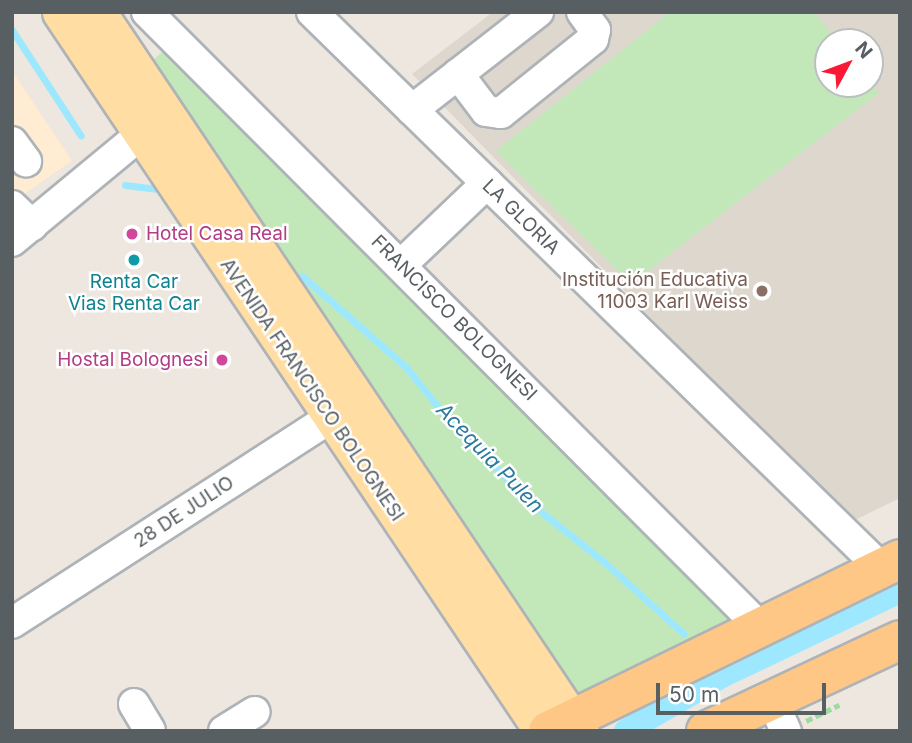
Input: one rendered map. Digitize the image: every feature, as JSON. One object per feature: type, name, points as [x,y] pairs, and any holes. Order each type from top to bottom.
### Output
[{"type":"highway","points":[[561,728],[759,626],[890,564]]},
{"type":"highway","points":[[706,731],[779,715],[900,639]]},
{"type":"main road","name":"AVENIDA FRANCISCO BOLOGNESI","points":[[61,12],[140,135],[343,409],[561,728]]},
{"type":"main road","name":"AVENIDA FRANCISCO BOLOGNESI","points":[[97,12],[343,409]]},
{"type":"street","name":"FRANCISCO BOLOGNESI","points":[[146,12],[759,626]]},
{"type":"street","name":"LA GLORIA","points":[[312,12],[487,183],[890,564]]},
{"type":"street","points":[[412,110],[538,12]]},
{"type":"street","points":[[458,74],[486,111],[501,113],[593,39],[596,30],[582,12]]},
{"type":"street","points":[[19,224],[140,135]]},
{"type":"street","points":[[401,265],[487,183]]},
{"type":"street","name":"28 DE JULIO","points":[[12,624],[343,409]]},
{"type":"street","points":[[134,704],[150,731]]},
{"type":"street","points":[[225,731],[255,712]]},
{"type":"shaded area","name":"Institución Educativa 11003 Karl Weiss","points":[[493,12],[900,12],[900,498],[851,522],[412,74]]},
{"type":"shaded area","points":[[12,71],[72,161],[12,202]]},
{"type":"green space","points":[[670,12],[814,12],[827,28],[814,28],[814,98],[873,98],[631,284],[496,151]]},
{"type":"green space","points":[[164,50],[738,619],[566,699],[145,68]]},
{"type":"waterway","name":"Acequia Pulen","points":[[12,30],[81,136]]},
{"type":"waterway","name":"Acequia Pulen","points":[[125,185],[156,189]]},
{"type":"waterway","name":"Acequia Pulen","points":[[302,276],[406,367],[447,418],[530,503],[602,560],[684,634]]},
{"type":"waterway","points":[[626,731],[722,676],[900,591]]},
{"type":"waterway","name":"Acequia Pulen","points":[[715,668],[722,676]]},
{"type":"place","name":"Hotel Casa Real","points":[[132,234]]},
{"type":"place","name":"Renta Car Vias Renta Car","points":[[134,260]]},
{"type":"place","name":"Institución Educativa 11003 Karl Weiss","points":[[762,291]]},
{"type":"place","name":"Hostal Bolognesi","points":[[222,360]]}]
